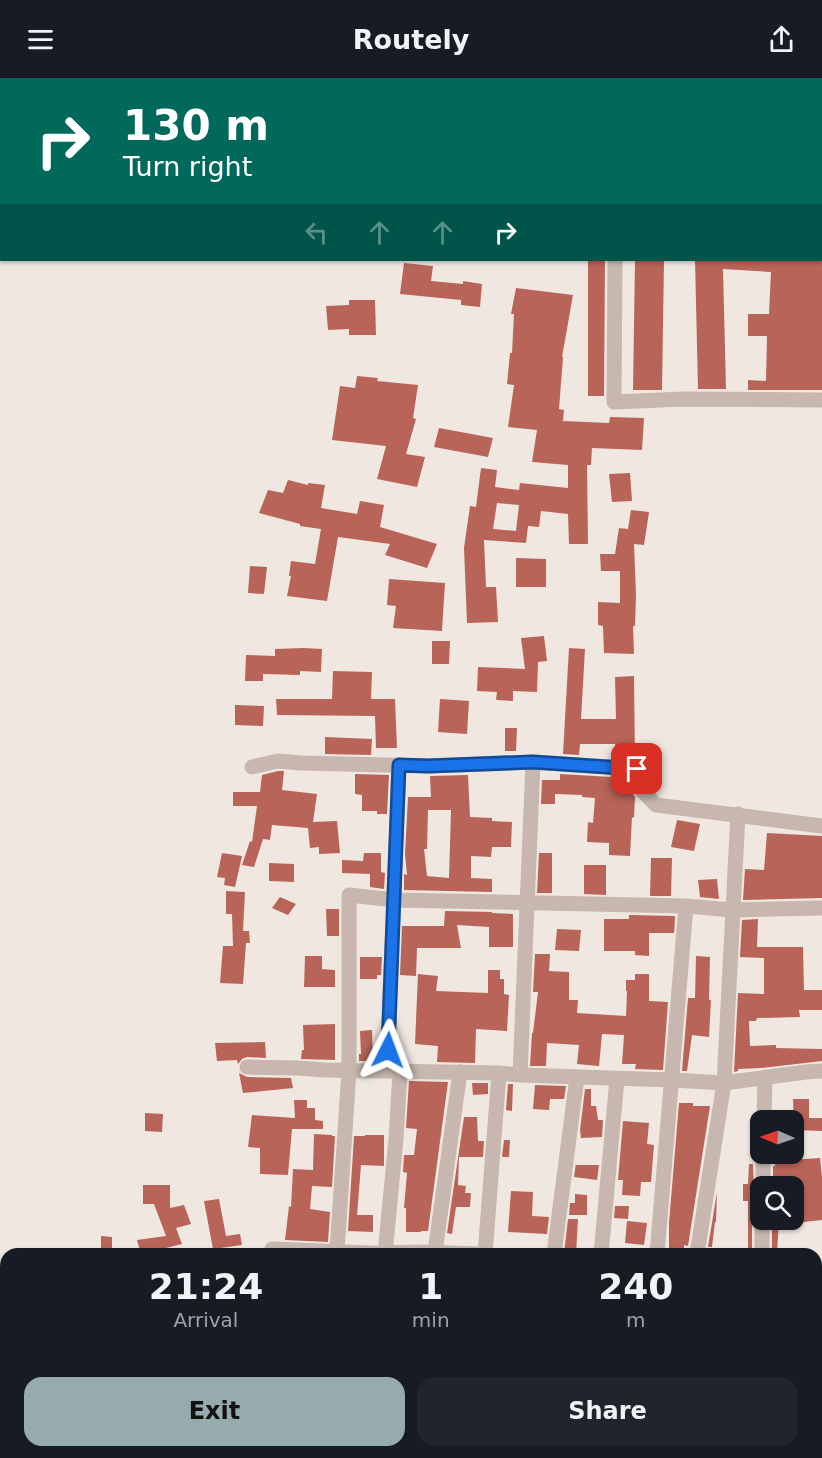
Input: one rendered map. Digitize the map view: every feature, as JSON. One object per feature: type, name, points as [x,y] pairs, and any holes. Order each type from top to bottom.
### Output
[{"type":"street","points":[[615,261],[614,402],[684,399],[822,400]]},
{"type":"street","points":[[252,767],[278,761],[428,766],[533,762],[637,769],[641,789],[656,805],[822,826]]},
{"type":"street","points":[[520,1075],[533,762]]},
{"type":"street","points":[[385,1248],[396,1138],[395,900],[399,765]]},
{"type":"street","points":[[698,1248],[724,1083],[738,814]]},
{"type":"street","points":[[337,1248],[349,1071],[349,895],[395,900],[686,906],[732,910],[822,908]]},
{"type":"street","points":[[658,1248],[686,906]]},
{"type":"street","points":[[247,1067],[324,1071],[499,1073],[724,1083],[822,1071]]},
{"type":"street","points":[[436,1248],[460,1072]]},
{"type":"street","points":[[485,1248],[499,1073]]},
{"type":"street","points":[[555,1248],[577,1077]]},
{"type":"street","points":[[764,1110],[765,1077]]},
{"type":"street","points":[[602,1248],[617,1078]]},
{"type":"street","points":[[762,1230],[762,1248]]},
{"type":"building","points":[[588,261],[605,261],[604,396],[588,396]]},
{"type":"building","points":[[635,261],[664,261],[662,390],[633,390]]},
{"type":"building","points":[[695,261],[822,261],[822,390],[748,390],[748,380],[766,381],[767,336],[748,336],[748,314],[769,314],[771,272],[723,269],[726,389],[698,389]]},
{"type":"building","points":[[404,263],[433,266],[431,281],[463,284],[463,281],[482,284],[480,307],[461,305],[461,300],[400,294]]},
{"type":"building","points":[[516,288],[573,295],[562,357],[559,409],[564,410],[563,421],[609,423],[610,417],[644,418],[642,450],[592,448],[591,465],[587,465],[588,544],[569,544],[568,514],[541,511],[539,527],[528,526],[526,543],[484,540],[486,587],[496,587],[498,622],[467,623],[464,548],[470,506],[476,507],[481,468],[497,470],[495,487],[519,490],[520,483],[568,488],[568,465],[532,462],[537,430],[508,427],[514,385],[507,384],[510,353],[512,353],[514,314],[511,314]],"holes":[[[497,503],[519,505],[516,531],[493,529]]]},
{"type":"building","points":[[349,300],[375,300],[376,335],[349,335],[349,329],[328,330],[326,306],[349,305]]},
{"type":"building","points":[[357,376],[378,378],[377,381],[418,385],[413,418],[416,419],[406,454],[425,457],[417,487],[377,479],[386,446],[332,440],[340,386],[355,388]]},
{"type":"building","points":[[439,428],[493,438],[488,457],[434,447]]},
{"type":"building","points":[[630,473],[632,501],[612,502],[609,474]]},
{"type":"building","points":[[288,480],[308,485],[308,483],[325,485],[321,508],[357,514],[360,501],[384,505],[380,527],[437,544],[427,568],[385,555],[390,544],[338,537],[327,601],[287,596],[291,561],[315,564],[321,529],[300,526],[300,524],[259,513],[268,490],[283,493]]},
{"type":"building","points":[[631,510],[649,512],[644,545],[634,544],[636,595],[635,626],[633,626],[634,654],[604,653],[603,626],[598,625],[598,602],[620,603],[620,571],[601,571],[600,554],[615,554],[619,528],[628,529]]},
{"type":"building","points":[[516,558],[546,559],[546,587],[516,587]]},
{"type":"building","points":[[250,566],[267,567],[264,594],[248,593]]},
{"type":"building","points":[[389,579],[445,583],[442,631],[393,628],[396,606],[387,605]]},
{"type":"building","points":[[544,636],[547,661],[538,662],[537,692],[513,691],[513,701],[496,700],[497,692],[477,691],[478,667],[525,669],[521,638]]},
{"type":"building","points":[[432,641],[450,641],[449,664],[432,664]]},
{"type":"building","points":[[569,648],[585,649],[581,719],[616,719],[615,677],[634,676],[635,759],[615,758],[615,744],[580,744],[579,755],[563,754]]},
{"type":"building","points":[[275,649],[322,649],[321,672],[300,671],[300,675],[263,674],[263,681],[245,681],[246,655],[275,656]]},
{"type":"building","points":[[333,671],[372,672],[371,699],[395,699],[397,748],[376,748],[375,716],[277,715],[276,699],[332,699]]},
{"type":"building","points":[[440,699],[469,701],[467,734],[438,732]]},
{"type":"building","points":[[235,705],[264,706],[263,726],[235,725]]},
{"type":"building","points":[[505,728],[517,728],[516,751],[505,751]]},
{"type":"building","points":[[325,737],[372,739],[371,755],[325,754]]},
{"type":"building","points":[[284,771],[282,790],[317,794],[313,822],[337,821],[340,853],[319,854],[319,847],[310,848],[308,828],[272,825],[270,840],[263,839],[254,867],[242,865],[250,841],[252,842],[257,806],[233,806],[233,792],[260,792],[262,775]]},
{"type":"building","points":[[355,774],[389,775],[387,814],[362,811],[362,795],[355,794]]},
{"type":"building","points":[[560,774],[629,778],[631,791],[635,797],[630,856],[609,855],[609,843],[587,842],[588,822],[593,823],[595,798],[555,794],[555,804],[541,804],[542,780],[560,780]]},
{"type":"building","points":[[468,775],[470,817],[512,822],[511,847],[492,847],[491,857],[471,856],[471,878],[492,879],[492,892],[404,890],[404,874],[407,875],[405,854],[408,797],[431,797],[430,776]],"holes":[[[428,810],[451,810],[449,878],[427,876],[424,849],[427,849]]]},
{"type":"building","points":[[677,820],[700,824],[694,851],[671,847]]},
{"type":"building","points":[[767,833],[822,836],[822,898],[743,900],[745,869],[764,870]]},
{"type":"building","points":[[222,853],[242,856],[235,887],[224,885],[225,878],[217,877]]},
{"type":"building","points":[[364,853],[381,853],[381,872],[385,873],[384,889],[370,887],[370,874],[342,873],[342,860],[363,861]]},
{"type":"building","points":[[539,853],[552,853],[552,893],[537,893]]},
{"type":"building","points":[[651,858],[672,858],[671,896],[650,896]]},
{"type":"building","points":[[269,863],[294,864],[294,882],[269,881]]},
{"type":"building","points":[[584,865],[606,865],[606,895],[584,894]]},
{"type":"building","points":[[717,879],[719,899],[700,897],[698,880]]},
{"type":"building","points":[[226,891],[245,892],[243,931],[249,931],[250,943],[246,943],[243,984],[220,983],[223,946],[233,946],[232,914],[226,914]]},
{"type":"building","points":[[280,897],[296,904],[288,915],[272,908]]},
{"type":"building","points":[[326,909],[339,909],[339,936],[327,936]]},
{"type":"building","points":[[445,911],[513,914],[513,947],[489,947],[489,927],[457,925],[461,948],[417,948],[416,976],[400,975],[402,926],[444,926]]},
{"type":"building","points":[[629,915],[675,916],[674,936],[674,933],[649,933],[649,956],[635,955],[635,951],[604,951],[604,919],[629,919]]},
{"type":"building","points":[[758,919],[757,947],[803,947],[804,990],[822,990],[822,1010],[799,1010],[800,1017],[757,1018],[756,1021],[749,1021],[750,1046],[776,1045],[776,1048],[822,1049],[822,1061],[738,1069],[734,1072],[738,993],[764,994],[764,958],[740,957],[742,920]]},
{"type":"building","points":[[557,929],[581,930],[579,951],[555,950]]},
{"type":"building","points":[[535,954],[550,954],[549,971],[569,972],[569,1000],[578,1000],[577,1013],[626,1016],[626,980],[635,980],[635,974],[649,974],[649,1001],[668,1002],[663,1070],[635,1069],[636,1064],[622,1064],[624,1035],[602,1034],[599,1066],[577,1064],[579,1045],[547,1043],[546,1066],[530,1066],[538,992],[533,992]]},
{"type":"building","points":[[305,956],[322,956],[322,969],[335,970],[335,987],[304,987]]},
{"type":"building","points":[[696,956],[710,957],[709,1037],[692,1035],[687,1071],[682,1071],[688,998],[695,998]]},
{"type":"building","points":[[360,957],[382,957],[381,975],[377,975],[377,979],[360,979]]},
{"type":"building","points":[[488,970],[500,970],[500,979],[504,979],[504,994],[509,995],[507,1031],[476,1029],[475,1063],[437,1062],[438,1046],[415,1044],[418,974],[438,976],[436,991],[488,993]]},
{"type":"building","points":[[335,1024],[335,1060],[301,1059],[302,1050],[304,1050],[303,1025]]},
{"type":"building","points":[[372,1030],[373,1061],[359,1061],[360,1031]]},
{"type":"building","points":[[265,1042],[266,1058],[247,1057],[238,1064],[237,1060],[217,1061],[215,1043]]},
{"type":"building","points":[[239,1073],[247,1077],[291,1078],[293,1088],[243,1093]]},
{"type":"building","points":[[409,1081],[448,1082],[428,1231],[421,1232],[406,1232],[406,1208],[404,1208],[407,1173],[403,1172],[404,1155],[414,1155],[417,1129],[406,1128]]},
{"type":"building","points":[[472,1083],[488,1083],[488,1094],[473,1095]]},
{"type":"building","points":[[508,1084],[513,1084],[512,1111],[506,1110]]},
{"type":"building","points":[[535,1085],[566,1086],[564,1099],[550,1099],[549,1110],[533,1109]]},
{"type":"building","points":[[585,1089],[591,1089],[591,1106],[596,1106],[598,1120],[603,1120],[602,1137],[581,1138]]},
{"type":"building","points":[[793,1099],[809,1099],[809,1118],[822,1118],[822,1131],[804,1130],[804,1110],[793,1110]]},
{"type":"building","points":[[294,1100],[307,1100],[307,1108],[315,1108],[315,1120],[323,1121],[323,1129],[292,1129],[288,1175],[260,1174],[260,1148],[248,1147],[252,1115],[295,1118]]},
{"type":"building","points":[[679,1103],[710,1106],[688,1246],[669,1248]]},
{"type":"building","points":[[145,1113],[163,1114],[162,1132],[145,1131]]},
{"type":"building","points":[[464,1117],[477,1117],[478,1141],[484,1141],[483,1157],[459,1157],[458,1185],[466,1186],[465,1193],[471,1193],[470,1207],[456,1207],[452,1234],[447,1233]]},
{"type":"building","points":[[623,1121],[649,1123],[647,1144],[654,1145],[651,1182],[641,1182],[640,1196],[622,1195],[623,1180],[618,1180]]},
{"type":"building","points":[[314,1134],[335,1136],[332,1187],[312,1186],[310,1209],[330,1212],[328,1242],[285,1240],[289,1206],[291,1207],[293,1169],[313,1170]]},
{"type":"building","points":[[384,1135],[384,1166],[361,1165],[357,1215],[373,1215],[373,1232],[348,1231],[354,1136]]},
{"type":"building","points":[[504,1140],[510,1140],[509,1157],[502,1157]]},
{"type":"building","points":[[820,1158],[822,1220],[804,1222],[804,1176],[773,1176],[773,1166],[775,1164],[804,1164],[804,1159]]},
{"type":"building","points":[[576,1163],[576,1165],[599,1165],[597,1180],[574,1177]]},
{"type":"building","points":[[749,1164],[753,1164],[753,1176],[750,1176],[752,1248],[748,1248],[748,1201],[743,1201],[743,1184],[748,1184]]},
{"type":"building","points":[[143,1185],[170,1185],[170,1208],[184,1205],[191,1224],[176,1228],[182,1244],[166,1248],[139,1248],[137,1240],[166,1236],[154,1204],[143,1204]]},
{"type":"building","points":[[511,1191],[533,1192],[532,1216],[549,1217],[547,1234],[508,1232]]},
{"type":"building","points":[[717,1192],[712,1247],[708,1247]]},
{"type":"building","points":[[575,1194],[587,1195],[587,1215],[569,1215],[570,1203],[575,1203]]},
{"type":"building","points":[[219,1199],[226,1236],[240,1234],[242,1245],[213,1248],[204,1201]]},
{"type":"building","points":[[615,1206],[629,1206],[628,1219],[614,1218]]},
{"type":"building","points":[[568,1219],[578,1219],[576,1248],[565,1248]]},
{"type":"building","points":[[627,1221],[647,1223],[644,1245],[625,1243]]},
{"type":"building","points":[[772,1230],[778,1230],[777,1248],[772,1248]]},
{"type":"building","points":[[101,1236],[112,1237],[112,1248],[101,1248]]},
{"type":"route","points":[[388,1050],[399,765],[533,762],[637,769]]}]
